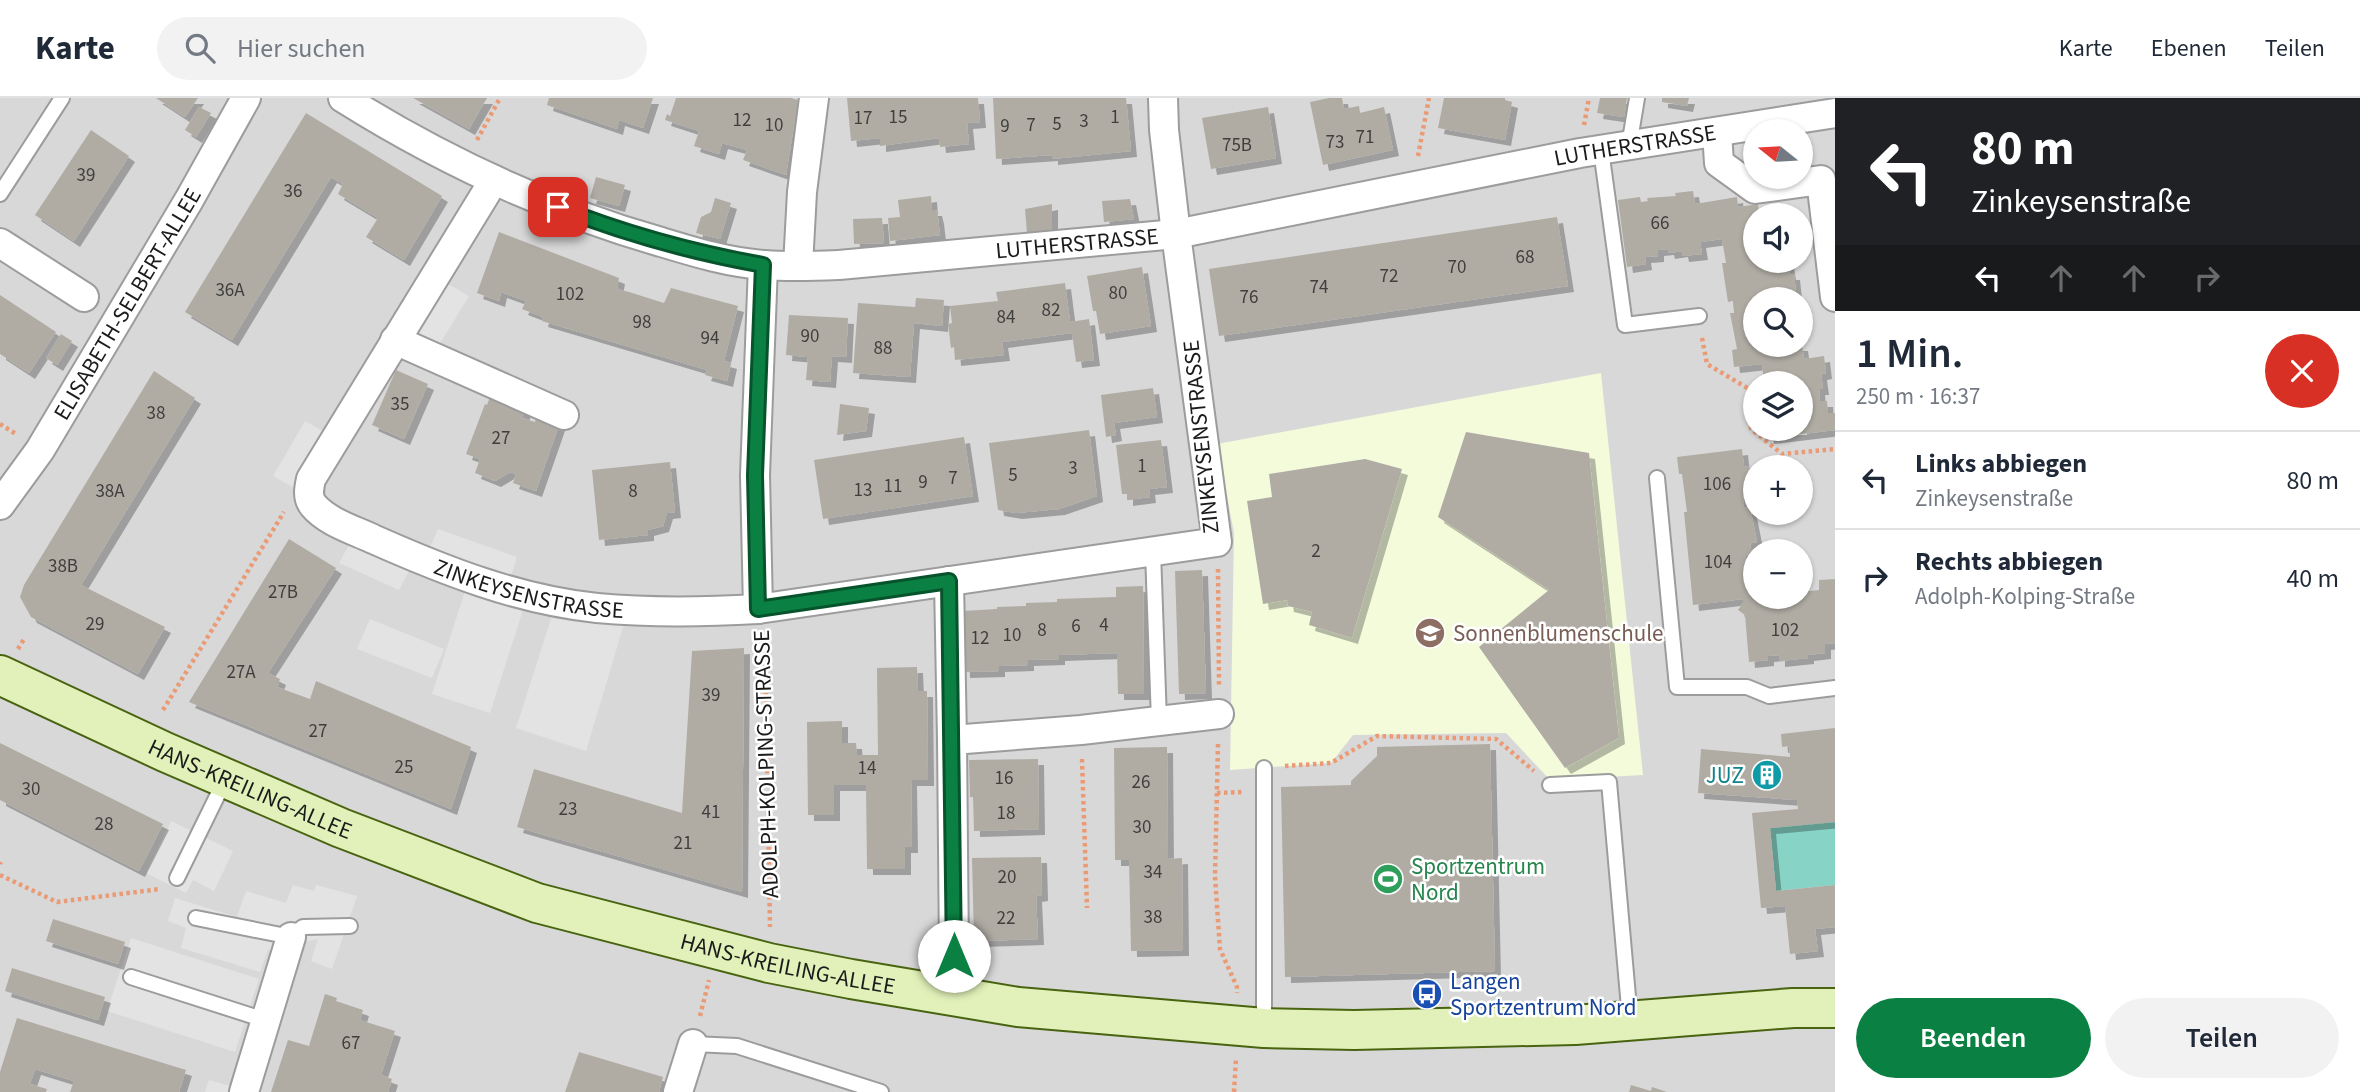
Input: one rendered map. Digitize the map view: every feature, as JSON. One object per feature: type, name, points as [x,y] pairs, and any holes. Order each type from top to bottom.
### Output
[{"type":"street","name":"ELISABETH-SELBERT-ALLEE","points":[[0,505],[40,450],[189,200],[246,98]]},
{"type":"street","name":"LUTHERSTRASSE","points":[[343,98],[421,144],[494,180],[580,215],[695,252],[763,265],[798,266],[839,265],[1176,233],[1615,148],[1835,113]]},
{"type":"street","points":[[798,266],[802,192],[814,98]]},
{"type":"street","name":"ZINKEYSENSTRASSE","points":[[309,491],[311,502],[321,513],[422,561],[485,584],[597,608],[698,612],[758,609],[1217,542],[1176,233],[1163,98]]},
{"type":"street","points":[[1717,132],[1719,163],[1755,189],[1821,180],[1835,297]]},
{"type":"street","points":[[309,491],[311,479],[494,180]]},
{"type":"street","points":[[0,243],[84,297]]},
{"type":"street","name":"ADOLPH-KOLPING-STRASSE","points":[[758,609],[755,475],[763,265]]},
{"type":"street","points":[[395,340],[564,415]]},
{"type":"street","points":[[949,581],[954,956]]},
{"type":"street","name":"HANS-KREILING-ALLEE","points":[[0,676],[341,828],[537,903],[769,963],[850,979],[1018,1006],[1264,1028],[1354,1030],[1575,1025],[1793,1008],[1835,1008]]},
{"type":"street","points":[[952,740],[1081,730],[1219,714]]},
{"type":"street","points":[[244,1092],[291,937]]},
{"type":"street","points":[[678,1092],[693,1044]]},
{"type":"lane","points":[[0,194],[62,98]]},
{"type":"lane","points":[[1637,98],[1615,148],[1625,325],[1699,316]]},
{"type":"lane","points":[[1657,478],[1677,687],[1747,687],[1769,696],[1835,688]]},
{"type":"lane","points":[[1153,552],[1159,721]]},
{"type":"lane","points":[[1264,768],[1264,1028]]},
{"type":"lane","points":[[177,878],[226,778]]},
{"type":"lane","points":[[1550,785],[1609,782],[1630,1021]]},
{"type":"lane","points":[[196,918],[291,937],[303,927],[350,926]]},
{"type":"lane","points":[[131,977],[265,1020]]},
{"type":"lane","points":[[693,1044],[737,1046],[881,1092]]},
{"type":"path","points":[[464,165],[500,98]]},
{"type":"path","points":[[1412,187],[1429,98]]},
{"type":"path","points":[[1699,316],[1707,364],[1749,389],[1751,429],[1782,454],[1835,449]]},
{"type":"path","points":[[163,710],[288,506],[309,491]]},
{"type":"path","points":[[1217,542],[1219,714],[1215,877],[1220,949],[1237,987]]},
{"type":"path","name":"ADOLPH-KOLPING-STRASSE","points":[[758,609],[765,636],[770,927]]},
{"type":"path","points":[[1081,730],[1087,908]]},
{"type":"path","points":[[1264,768],[1331,764],[1377,736],[1496,739],[1550,785]]},
{"type":"path","points":[[0,875],[57,902],[157,890],[177,878]]},
{"type":"path","points":[[1234,1092],[1235,1070]]},
{"type":"shaded area","points":[[0,98],[1835,98],[1835,1092],[0,1092]]},
{"type":"shaded area","points":[[448,284],[469,296],[439,345],[418,332]]},
{"type":"shaded area","name":"Sonnenblumenschule","points":[[1601,373],[1643,775],[1550,780],[1506,733],[1353,735],[1331,763],[1230,770],[1234,533],[1217,444]]},
{"type":"shaded area","points":[[305,421],[328,434],[296,489],[273,476]]},
{"type":"shaded area","points":[[438,529],[517,557],[511,576],[429,550]]},
{"type":"shaded area","points":[[350,543],[410,569],[399,590],[339,563]]},
{"type":"shaded area","points":[[465,591],[523,610],[490,713],[432,694]]},
{"type":"shaded area","points":[[552,616],[624,624],[586,751],[516,728]]},
{"type":"shaded area","points":[[370,619],[444,649],[432,678],[357,649]]},
{"type":"shaded area","points":[[171,821],[233,851],[214,891],[193,880],[186,893],[146,873]]},
{"type":"shaded area","points":[[1835,821],[1835,885],[1776,891],[1770,828]]},
{"type":"shaded area","points":[[293,885],[314,891],[316,885],[357,896],[332,969],[311,961],[318,939],[268,950],[260,972],[181,948],[186,928],[168,921],[175,898],[237,917],[246,891],[286,903]]},
{"type":"shaded area","points":[[131,938],[259,979],[235,1052],[107,1011]]},
{"type":"shaded area","points":[[209,1080],[233,1087],[231,1092],[205,1092]]},
{"type":"building","points":[[156,98],[198,98],[185,117]]},
{"type":"building","points":[[413,98],[487,98],[469,129]]},
{"type":"building","points":[[549,98],[653,98],[643,128],[619,120],[617,129],[547,105]]},
{"type":"building","points":[[676,98],[798,100],[786,175],[743,160],[747,150],[722,143],[719,154],[694,146],[699,131],[665,120],[667,114],[670,116]]},
{"type":"building","points":[[847,98],[978,98],[980,122],[967,123],[969,144],[940,147],[939,138],[880,146],[880,138],[851,141]]},
{"type":"building","points":[[993,98],[1126,98],[1131,151],[1052,159],[1052,155],[996,159]]},
{"type":"building","points":[[1342,98],[1344,109],[1359,106],[1360,113],[1384,107],[1393,150],[1323,165],[1310,102]]},
{"type":"building","points":[[1444,98],[1505,98],[1512,102],[1505,140],[1438,128]]},
{"type":"building","points":[[1600,98],[1627,98],[1624,117],[1597,113]]},
{"type":"building","points":[[1662,98],[1689,98],[1687,106],[1662,102]]},
{"type":"building","points":[[199,107],[211,113],[196,137],[185,130]]},
{"type":"building","points":[[1268,107],[1276,158],[1211,169],[1202,118]]},
{"type":"building","points":[[306,113],[442,196],[404,260],[366,237],[378,218],[338,194],[343,184],[331,177],[232,340],[185,312]]},
{"type":"building","points":[[91,130],[129,156],[74,241],[35,215]]},
{"type":"building","points":[[596,177],[625,185],[619,206],[590,198]]},
{"type":"building","points":[[1693,191],[1695,204],[1737,197],[1738,207],[1743,206],[1743,273],[1794,274],[1795,287],[1743,287],[1743,357],[1804,359],[1824,356],[1826,373],[1821,374],[1823,389],[1819,389],[1820,401],[1827,401],[1828,413],[1835,413],[1835,430],[1813,433],[1813,371],[1763,371],[1762,364],[1734,367],[1732,350],[1737,349],[1730,313],[1734,313],[1733,301],[1728,302],[1722,263],[1726,263],[1722,239],[1700,242],[1702,254],[1683,256],[1682,251],[1669,253],[1668,249],[1658,250],[1658,256],[1645,257],[1646,264],[1627,267],[1618,200],[1640,197],[1641,202],[1648,201],[1647,198],[1676,196],[1675,193]]},
{"type":"building","points":[[931,196],[932,210],[936,210],[940,235],[890,241],[888,218],[900,217],[898,200]]},
{"type":"building","points":[[715,198],[731,203],[720,239],[696,233],[701,217],[711,212]]},
{"type":"building","points":[[1130,199],[1134,219],[1104,222],[1102,201]]},
{"type":"building","points":[[1052,204],[1052,230],[1027,233],[1025,209]]},
{"type":"building","points":[[1557,217],[1568,286],[1219,336],[1209,269]]},
{"type":"building","points":[[882,218],[884,243],[854,244],[853,219]]},
{"type":"building","points":[[499,232],[619,278],[617,289],[664,303],[671,288],[738,306],[724,361],[731,363],[727,381],[705,375],[707,370],[542,321],[543,317],[522,309],[526,301],[501,292],[499,301],[477,293]]},
{"type":"building","points":[[1142,267],[1151,326],[1100,334],[1087,276]]},
{"type":"building","points":[[1065,283],[1070,322],[1089,319],[1094,360],[1076,362],[1072,333],[1002,342],[1004,355],[955,360],[948,324],[952,323],[950,306],[998,301],[996,292]]},
{"type":"building","points":[[0,295],[56,332],[29,373],[0,354]]},
{"type":"building","points":[[916,298],[944,300],[942,326],[914,323],[910,377],[853,373],[858,303],[915,307]]},
{"type":"building","points":[[789,315],[848,318],[846,357],[832,356],[830,382],[806,380],[808,357],[786,355]]},
{"type":"building","points":[[61,334],[72,341],[57,365],[46,358]]},
{"type":"building","points":[[396,370],[428,384],[404,439],[372,425]]},
{"type":"building","points":[[154,371],[195,398],[81,585],[165,627],[138,674],[31,617],[20,597],[24,585]]},
{"type":"building","points":[[1153,388],[1157,417],[1114,423],[1116,435],[1106,437],[1101,395]]},
{"type":"building","points":[[491,394],[526,407],[522,418],[535,422],[536,417],[559,425],[536,491],[513,483],[516,474],[510,472],[495,481],[475,473],[480,459],[466,454]]},
{"type":"building","points":[[840,404],[869,408],[866,431],[837,435]]},
{"type":"building","points":[[1089,430],[1097,496],[1059,509],[1016,513],[998,510],[989,443]]},
{"type":"building","points":[[1466,432],[1589,453],[1619,738],[1565,768],[1479,647],[1549,590],[1438,517]]},
{"type":"building","points":[[964,437],[973,496],[823,519],[814,460]]},
{"type":"building","points":[[1161,440],[1167,487],[1149,489],[1150,497],[1127,500],[1127,494],[1122,494],[1116,445]]},
{"type":"building","points":[[1742,449],[1743,525],[1754,525],[1756,539],[1743,539],[1743,599],[1693,605],[1684,512],[1687,512],[1677,457]]},
{"type":"building","points":[[1365,459],[1402,469],[1352,638],[1309,625],[1312,612],[1288,606],[1287,600],[1263,604],[1247,501],[1272,497],[1269,474]]},
{"type":"building","points":[[670,462],[675,512],[667,513],[663,526],[648,530],[648,535],[599,540],[592,470]]},
{"type":"building","points":[[289,539],[336,568],[268,673],[280,679],[277,687],[310,699],[316,681],[471,747],[451,809],[189,702]]},
{"type":"building","points":[[1202,570],[1206,693],[1179,694],[1175,571]]},
{"type":"building","points":[[1835,579],[1835,643],[1825,644],[1825,653],[1808,655],[1808,658],[1779,661],[1779,655],[1768,656],[1768,660],[1749,662],[1745,615],[1738,610],[1743,603],[1743,609],[1813,609],[1813,591],[1819,590],[1819,580]]},
{"type":"building","points":[[1143,586],[1144,694],[1118,694],[1117,653],[1059,655],[1059,659],[1028,660],[1028,665],[999,666],[999,671],[964,672],[962,611],[1026,606],[1026,603],[1057,602],[1057,599],[1116,597],[1116,587]]},
{"type":"building","points":[[744,648],[742,892],[517,827],[534,769],[682,813],[692,651]]},
{"type":"building","points":[[917,667],[918,691],[927,691],[928,780],[911,780],[912,847],[905,847],[905,869],[867,869],[866,785],[834,785],[834,815],[808,815],[807,722],[842,721],[842,743],[856,743],[857,755],[878,755],[877,668]]},
{"type":"building","name":"JUZ","points":[[1835,728],[1835,822],[1770,828],[1776,891],[1835,885],[1835,927],[1815,929],[1818,951],[1790,954],[1785,906],[1761,908],[1752,813],[1798,809],[1797,800],[1698,793],[1701,749],[1790,757],[1789,746],[1782,747],[1781,734]]},
{"type":"building","points":[[0,743],[163,824],[139,871],[0,800]]},
{"type":"building","name":"Sportzentrum Nord","points":[[1490,744],[1495,971],[1285,977],[1281,787],[1351,785],[1351,781],[1377,756],[1377,747]]},
{"type":"building","points":[[1167,747],[1168,859],[1182,858],[1183,950],[1131,951],[1129,860],[1115,860],[1114,748]]},
{"type":"building","points":[[1038,759],[1039,829],[974,831],[969,760]]},
{"type":"building","points":[[1041,857],[1042,895],[1036,896],[1038,939],[974,941],[972,858]]},
{"type":"building","points":[[53,919],[125,942],[118,964],[46,941]]},
{"type":"building","points":[[12,968],[105,997],[98,1020],[5,991]]},
{"type":"building","points":[[325,994],[337,998],[336,1001],[363,1010],[360,1020],[395,1031],[381,1075],[392,1079],[388,1092],[271,1092],[288,1040],[309,1046]]},
{"type":"building","points":[[17,1018],[186,1070],[179,1092],[70,1092],[74,1081],[35,1069],[30,1084],[47,1089],[46,1092],[0,1092],[0,1072]]},
{"type":"building","points":[[579,1052],[663,1077],[659,1092],[565,1092]]},
{"type":"building","points":[[1631,1085],[1651,1091],[1652,1087],[1667,1092],[1629,1092]]},
{"type":"place","name":"Sonnenblumenschule","points":[[1430,633]]},
{"type":"place","name":"JUZ","points":[[1767,775]]},
{"type":"place","name":"Sportzentrum Nord","points":[[1388,879]]},
{"type":"place","name":"Langen Sportzentrum Nord","points":[[1427,994]]},
{"type":"route","points":[[558,207],[639,236],[695,252],[763,265],[755,475],[758,609],[949,581],[954,956]]}]
